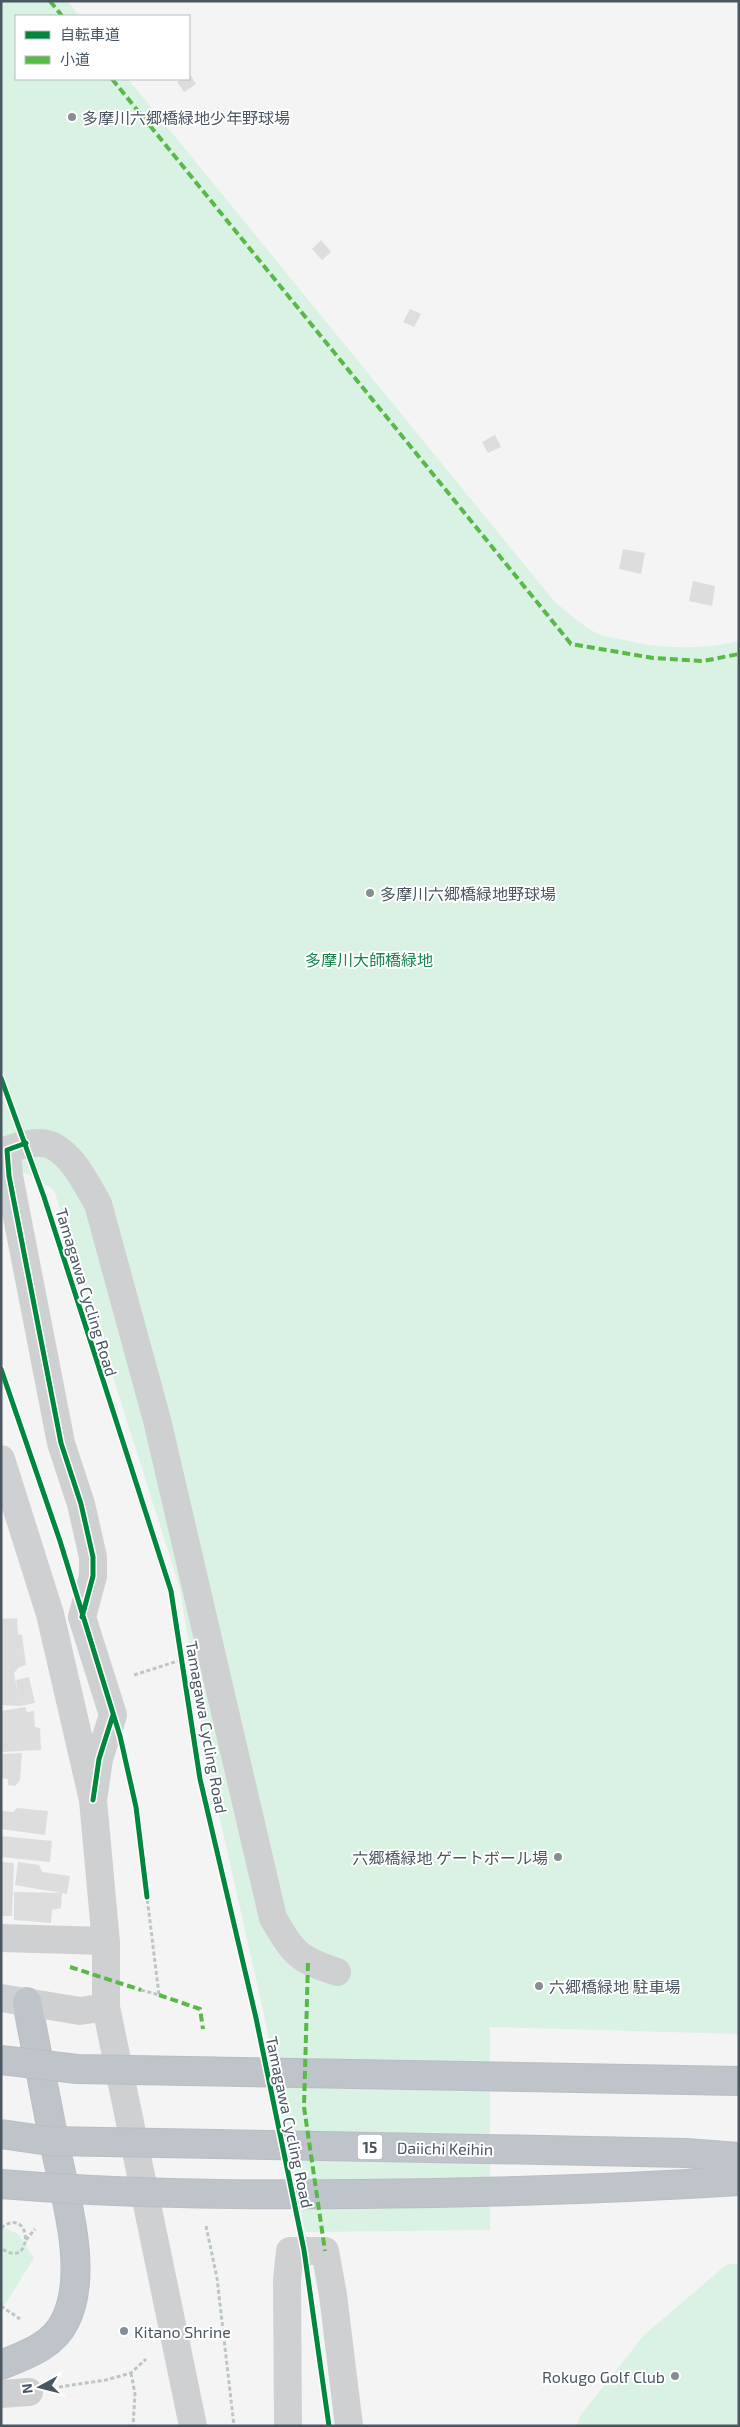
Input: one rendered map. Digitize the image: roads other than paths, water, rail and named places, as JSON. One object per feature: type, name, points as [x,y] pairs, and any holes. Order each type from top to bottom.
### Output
[{"type":"highway","points":[[1,2365],[31,2352],[51,2340],[65,2322],[73,2301],[75,2283],[73,2240],[14,2000]]},
{"type":"highway","points":[[1,2060],[77,2069],[739,2081]]},
{"type":"highway","name":"Daiichi Keihin","points":[[1,2134],[49,2141],[686,2153],[739,2157]]},
{"type":"highway","points":[[1,2184],[92,2192],[227,2195],[567,2189],[739,2181]]},
{"type":"street","points":[[93,1800],[99,1759],[112,1714],[82,1617],[93,1576],[93,1557],[81,1504],[61,1442],[9,1176],[7,1150],[26,1143],[52,1145],[69,1160],[98,1204],[157,1420],[273,1918],[290,1948],[308,1963],[337,1972]]},
{"type":"street","points":[[1,1459],[50,1614],[93,1800],[106,1941],[106,2007],[193,2426]]},
{"type":"street","points":[[1,1938],[106,1941]]},
{"type":"street","points":[[14,2000],[80,2011],[106,2007]]},
{"type":"street","points":[[288,2426],[287,2280],[290,2251],[304,2250],[324,2251],[333,2294],[349,2426]]},
{"type":"street","points":[[1,2394],[29,2392]]},
{"type":"place","name":"多摩川六郷橋緑地少年野球場","points":[[72,117]]},
{"type":"place","name":"多摩川六郷橋緑地野球場","points":[[370,893]]},
{"type":"place","name":"六郷橋緑地 ゲートボール場","points":[[558,1857]]},
{"type":"place","name":"六郷橋緑地 駐車場","points":[[539,1986]]},
{"type":"place","name":"Kitano Shrine","points":[[124,2331]]},
{"type":"place","name":"Rokugo Golf Club","points":[[675,2376]]},
{"type":"park label","name":"多摩川大師橋緑地","points":[[369,959]]}]
